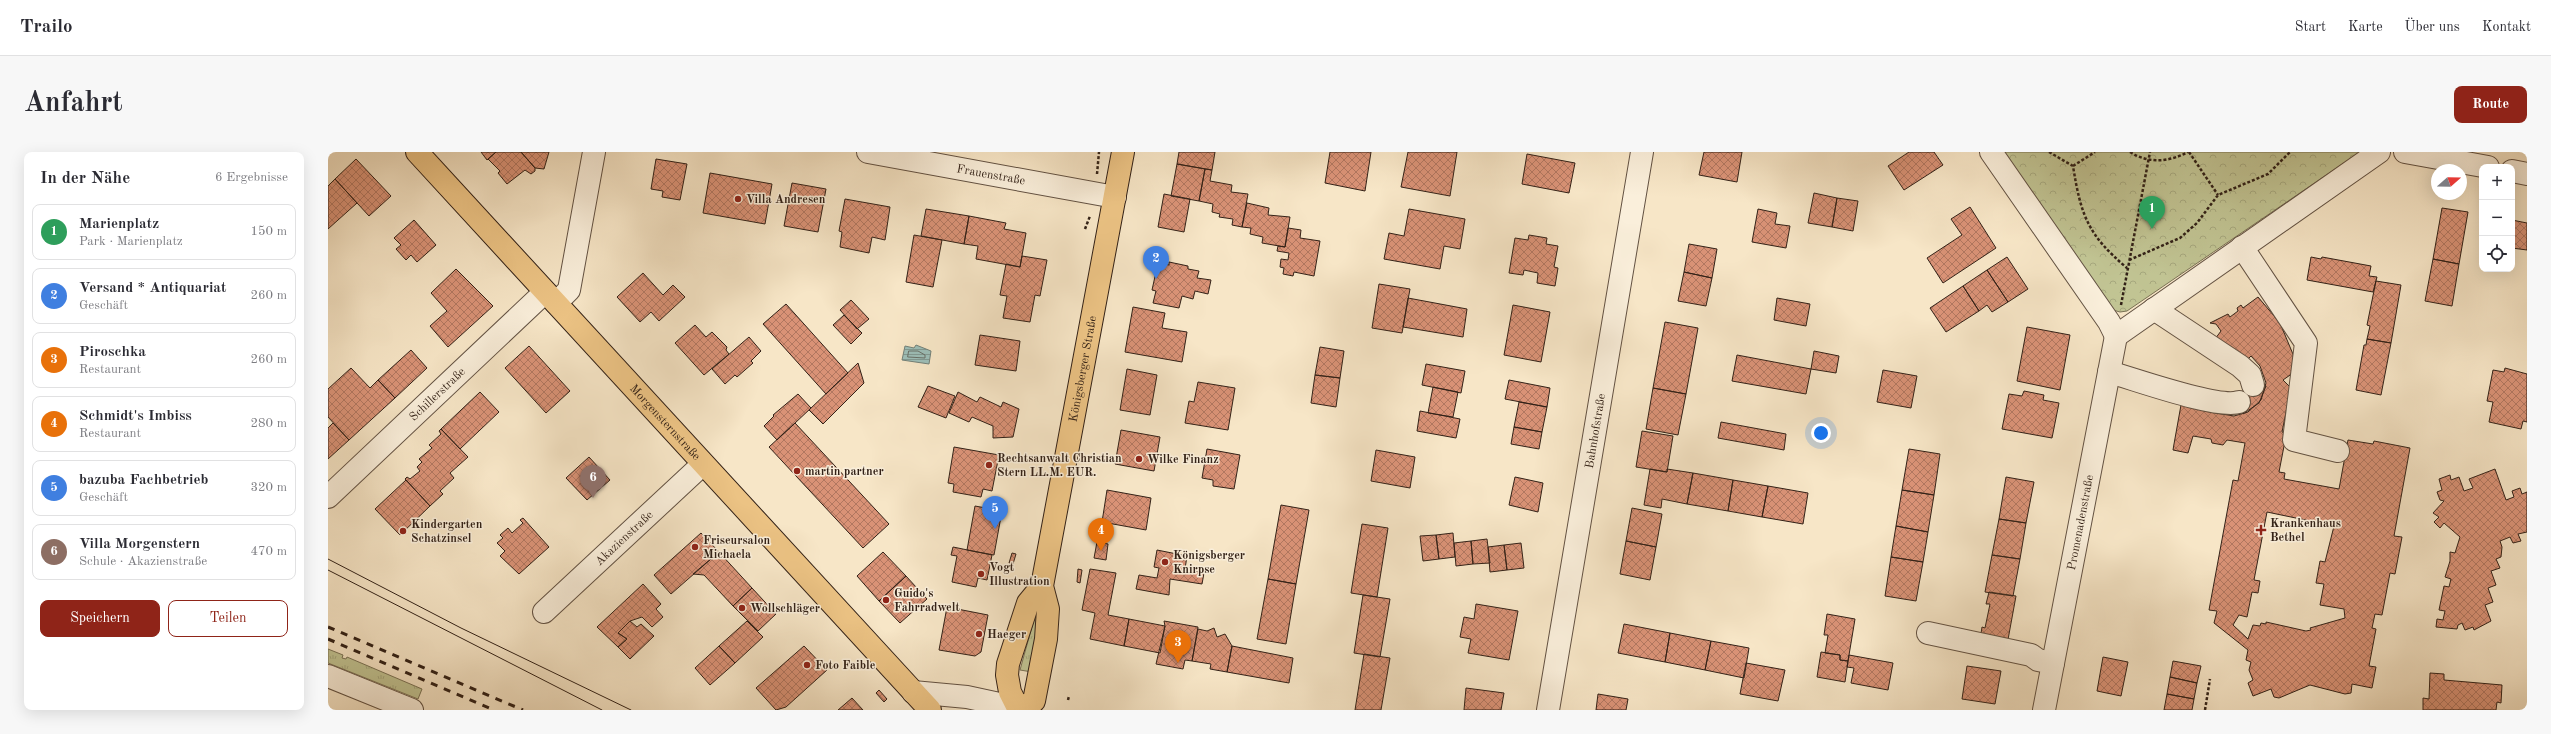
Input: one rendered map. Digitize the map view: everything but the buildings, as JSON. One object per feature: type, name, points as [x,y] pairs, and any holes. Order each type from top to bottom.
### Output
[{"type":"main road","name":"Morgensternstraße","points":[[417,152],[930,710]]},
{"type":"main road","name":"Königsberger Straße","points":[[1042,586],[1028,603],[1008,664],[1007,675],[1010,692],[1022,710],[1034,701],[1039,680],[1048,609],[1042,586],[1123,152]]},
{"type":"street","name":"Schillerstraße","points":[[328,497],[551,297],[569,290],[594,152]]},
{"type":"street","name":"Frauenstraße","points":[[868,152],[1115,197]]},
{"type":"street","name":"Bahnhofstraße","points":[[1548,710],[1642,152]]},
{"type":"street","points":[[1991,152],[2109,322],[2116,336],[2379,152]]},
{"type":"street","points":[[2405,152],[2479,165]]},
{"type":"street","points":[[2515,172],[2527,174]]},
{"type":"street","points":[[2242,248],[2306,343],[2294,440],[2338,451]]},
{"type":"street","points":[[2154,309],[2240,366],[2250,375],[2253,385]]},
{"type":"street","name":"Promenadenstraße","points":[[2044,710],[2116,336]]},
{"type":"street","points":[[2109,372],[2212,401],[2232,404],[2239,402]]},
{"type":"street","name":"Akazienstraße","points":[[544,612],[704,464]]},
{"type":"street","points":[[1928,633],[2031,655],[2038,660],[2053,663]]},
{"type":"street","points":[[328,676],[408,709]]},
{"type":"street","points":[[913,692],[967,697],[1022,710]]},
{"type":"path","points":[[1097,176],[1099,152]]},
{"type":"path","points":[[2049,152],[2073,166]]},
{"type":"path","points":[[2073,166],[2095,152]]},
{"type":"path","points":[[2130,152],[2148,160],[2163,161],[2189,152],[2218,195]]},
{"type":"path","points":[[2120,312],[2127,268],[2150,152]]},
{"type":"path","points":[[2129,260],[2180,238],[2197,224],[2218,195],[2268,174],[2290,152]]},
{"type":"path","points":[[2073,166],[2078,201],[2090,231],[2108,252],[2127,268]]},
{"type":"path","points":[[1085,229],[1091,213]]},
{"type":"path","points":[[1011,580],[1015,581]]},
{"type":"path","points":[[2205,710],[2210,679]]},
{"type":"green space","points":[[2004,152],[2360,152],[2127,311],[2120,312],[2113,310]]},
{"type":"green space","points":[[1038,605],[1041,605],[1032,672],[1020,670]]},
{"type":"green space","points":[[328,649],[343,655],[342,658],[346,659],[347,657],[422,689],[418,699],[328,663]]},
{"type":"water","points":[[916,345],[931,351],[929,364],[902,360],[905,346],[914,348]]},
{"type":"tram line","points":[[328,559],[461,628],[631,710]]},
{"type":"tram line","points":[[328,570],[602,710]]},
{"type":"railway","points":[[328,627],[523,710]]},
{"type":"railway","points":[[328,639],[494,710]]},
{"type":"place","name":"Villa Andresen","points":[[738,199]]},
{"type":"place","name":"Marienplatz","points":[[2152,229]]},
{"type":"place","name":"Versand * Antiquariat","points":[[1156,279]]},
{"type":"place","name":"Wilke Finanz","points":[[1139,459]]},
{"type":"place","name":"Rechtsanwalt Christian Stern LL.M. EUR.","points":[[989,465]]},
{"type":"place","name":"martin partner","points":[[797,471]]},
{"type":"place","name":"Villa Morgenstern","points":[[593,498]]},
{"type":"place","name":"bazuba Fachbetrieb","points":[[995,529]]},
{"type":"place","name":"Krankenhaus Bethel","points":[[2261,530]]},
{"type":"place","name":"Kindergarten Schatzinsel","points":[[403,531]]},
{"type":"place","name":"Friseursalon Michaela","points":[[695,547]]},
{"type":"place","name":"Schmidt's Imbiss","points":[[1101,551]]},
{"type":"place","name":"Königsberger Knirpse","points":[[1165,562]]},
{"type":"place","name":"Vogt Illustration","points":[[981,574]]},
{"type":"place","name":"Guido's Fahrradwelt","points":[[886,600]]},
{"type":"place","name":"Wollschläger","points":[[742,608]]},
{"type":"place","name":"Haeger","points":[[979,634]]},
{"type":"place","name":"Piroschka","points":[[1178,663]]},
{"type":"place","name":"Foto Faible","points":[[807,665]]}]
